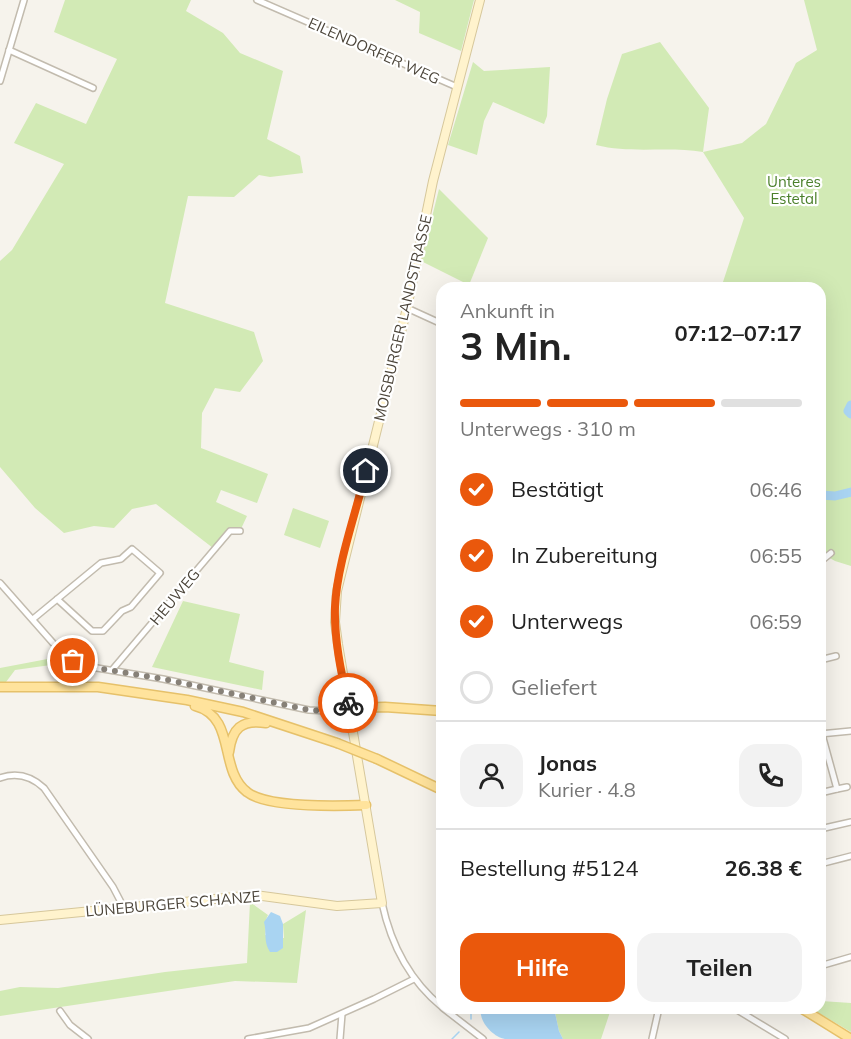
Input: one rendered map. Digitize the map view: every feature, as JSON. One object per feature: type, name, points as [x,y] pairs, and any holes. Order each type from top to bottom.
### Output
[{"type":"main road","name":"MOISBURGER LANDSTRASSE","points":[[349,708],[335,622],[337,591],[407,308],[433,181],[480,0]]},
{"type":"main road","points":[[0,687],[98,687],[222,707],[337,743],[436,787]]},
{"type":"main road","points":[[139,692],[201,708],[210,713],[222,729],[235,778],[248,793],[260,799],[308,804],[366,805]]},
{"type":"main road","points":[[382,903],[349,708],[385,707],[436,711]]},
{"type":"main road","points":[[229,753],[232,735],[239,727],[247,723],[263,723],[309,733]]},
{"type":"main road","points":[[422,779],[436,780]]},
{"type":"main road","name":"LÜNEBURGER SCHANZE","points":[[0,920],[255,895],[337,906],[382,903]]},
{"type":"main road","points":[[811,1014],[851,1039]]},
{"type":"street","points":[[0,81],[24,0]]},
{"type":"street","name":"EILENDORFER WEG","points":[[257,0],[458,87]]},
{"type":"street","points":[[9,50],[93,88]]},
{"type":"street","points":[[407,308],[436,321]]},
{"type":"street","name":"HEUWEG","points":[[112,670],[230,531],[240,531]]},
{"type":"street","points":[[33,619],[100,563],[122,559],[132,549],[160,573],[131,607],[122,611],[103,631],[92,631],[57,599]]},
{"type":"street","points":[[826,557],[831,553]]},
{"type":"street","points":[[0,583],[53,643],[73,661],[91,667],[163,679],[309,710],[326,711],[349,708]]},
{"type":"street","points":[[826,658],[836,656]]},
{"type":"street","points":[[826,732],[851,731]]},
{"type":"street","points":[[826,750],[837,789]]},
{"type":"street","points":[[0,778],[23,776],[44,788],[113,887],[124,908]]},
{"type":"street","points":[[826,792],[847,787]]},
{"type":"street","points":[[826,828],[851,822]]},
{"type":"street","points":[[826,862],[851,856]]},
{"type":"street","points":[[382,903],[386,923],[400,957],[414,979],[436,1001]]},
{"type":"street","points":[[826,964],[851,957]]},
{"type":"street","points":[[248,1039],[309,1028],[414,979]]},
{"type":"street","points":[[60,1011],[70,1024],[88,1039]]},
{"type":"street","points":[[340,1039],[342,1014]]},
{"type":"street","points":[[451,1014],[483,1039]]},
{"type":"street","points":[[652,1039],[658,1014]]},
{"type":"street","points":[[744,1014],[785,1039]]},
{"type":"green space","points":[[65,0],[191,0],[186,11],[223,33],[240,53],[283,71],[267,139],[300,156],[303,173],[270,177],[259,175],[234,197],[188,196],[165,303],[254,332],[263,361],[240,392],[215,388],[202,413],[201,448],[268,474],[257,503],[221,490],[216,502],[247,516],[240,531],[230,531],[213,548],[156,504],[132,509],[114,528],[94,526],[64,533],[35,508],[0,467],[0,261],[12,250],[64,164],[14,143],[36,103],[86,124],[117,59],[54,32]]},
{"type":"green space","points":[[395,0],[474,0],[461,51],[419,33],[420,12]]},
{"type":"green space","name":"Unteres Estetal","points":[[804,0],[851,0],[851,566],[826,556],[826,282],[723,282],[744,218],[703,152],[742,143],[766,124],[796,63],[817,50]]},
{"type":"green space","points":[[660,42],[709,108],[703,152],[623,149],[596,145],[607,99],[622,54]]},
{"type":"green space","points":[[473,62],[484,71],[550,67],[547,116],[544,124],[493,102],[484,121],[477,155],[448,145]]},
{"type":"green space","points":[[439,189],[488,238],[470,282],[463,282],[421,261]]},
{"type":"green space","points":[[293,508],[329,521],[320,548],[284,535]]},
{"type":"green space","points":[[183,601],[240,614],[229,662],[264,671],[262,690],[152,667]]},
{"type":"green space","points":[[58,657],[58,664],[15,670],[6,682],[0,683],[0,668]]},
{"type":"green space","points":[[250,902],[268,915],[265,935],[284,938],[283,924],[306,910],[297,983],[235,981],[0,1016],[0,991],[20,987],[58,988],[165,972],[247,963]]},
{"type":"green space","points":[[826,1001],[851,1003],[851,1032],[820,1014],[826,1014]]},
{"type":"green space","points":[[555,1014],[609,1014],[601,1039],[563,1039]]},
{"type":"water","points":[[271,912],[280,916],[283,924],[283,948],[277,952],[270,952],[266,941],[264,922]]},
{"type":"water","points":[[481,1014],[555,1014],[563,1039],[500,1038],[491,1032]]},
{"type":"waterway","points":[[851,405],[848,411],[851,414]]},
{"type":"waterway","points":[[826,495],[835,496],[851,492]]},
{"type":"waterway","points":[[471,1014],[471,1019]]},
{"type":"waterway","points":[[452,1039],[459,1032]]},
{"type":"way so far","points":[[73,661],[91,667],[163,679],[309,710],[326,711],[349,708],[348,703]]},
{"type":"route","points":[[348,703],[335,622],[335,605],[342,563],[366,471]]}]
